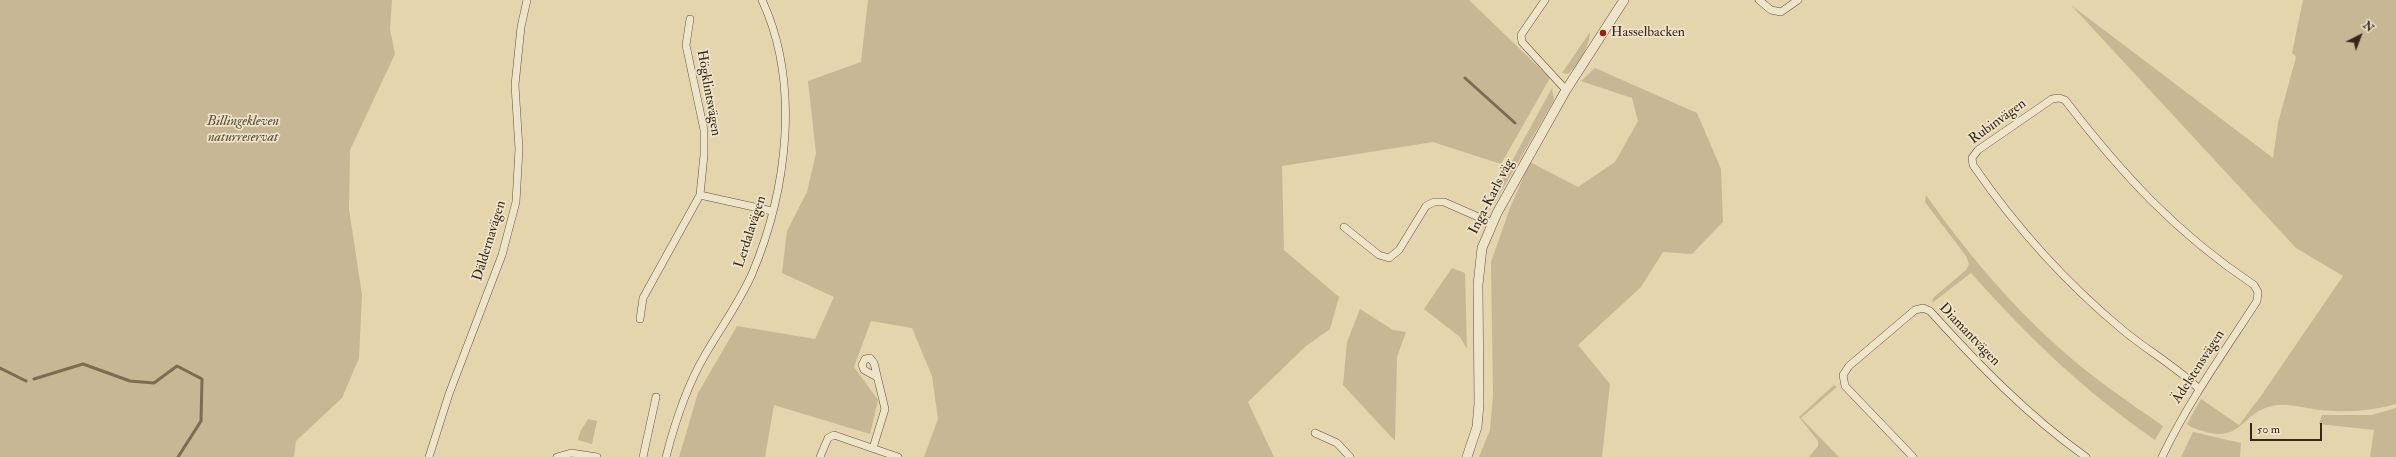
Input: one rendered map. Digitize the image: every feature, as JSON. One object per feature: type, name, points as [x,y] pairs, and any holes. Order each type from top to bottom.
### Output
[{"type":"street","name":"Däldernavägen","points":[[429,457],[449,394],[502,255],[516,202],[520,149],[514,85],[526,0]]},
{"type":"street","name":"Lerdalavägen","points":[[666,457],[687,389],[752,275],[777,195],[784,144],[785,94],[778,46],[769,15],[762,0]]},
{"type":"street","points":[[1546,0],[1521,35],[1522,42],[1566,90]]},
{"type":"street","name":"Inga-Karls väg","points":[[1467,457],[1478,426],[1478,285],[1482,248],[1492,223],[1566,90],[1624,0]]},
{"type":"street","points":[[1759,0],[1770,10],[1781,12],[1798,0]]},
{"type":"street","name":"Högklintsvägen","points":[[640,319],[643,298],[700,195],[704,155],[704,130],[686,45],[690,19]]},
{"type":"street","name":"Rubinvägen","points":[[2199,389],[2124,331],[2060,270],[1991,191],[1973,165],[1972,158],[1978,150],[2052,99],[2059,98],[2065,100],[2124,173],[2161,212],[2204,249],[2254,286],[2258,292]]},
{"type":"street","points":[[700,195],[772,211]]},
{"type":"street","points":[[1344,227],[1379,255],[1388,258],[1399,250],[1426,206],[1434,202],[1444,202],[1492,223]]},
{"type":"street","name":"Ädelstensvägen","points":[[2162,457],[2175,430],[2199,389],[2257,302],[2258,292]]},
{"type":"street","name":"Diamantvägen","points":[[1913,457],[1845,386],[1843,375],[1849,366],[1915,310],[1923,308],[1930,311],[1981,367],[2030,412],[2086,457]]},
{"type":"street","points":[[873,448],[885,410],[877,377]]},
{"type":"street","points":[[643,457],[656,398]]},
{"type":"street","points":[[1315,433],[1337,444],[1350,457]]},
{"type":"street","points":[[820,457],[828,438],[834,435],[898,457]]},
{"type":"street","points":[[557,457],[571,453],[597,457]]},
{"type":"green space","name":"Billingekleven naturreservat","points":[[0,0],[392,0],[390,29],[395,54],[350,150],[349,209],[362,295],[359,358],[342,398],[296,441],[294,457],[0,457]]},
{"type":"green space","points":[[868,0],[1469,0],[1550,78],[1501,164],[1433,142],[1282,166],[1284,250],[1339,297],[1330,329],[1306,346],[1248,402],[1274,457],[924,457],[938,419],[932,376],[912,328],[871,321],[854,367],[878,400],[870,434],[774,405],[765,457],[679,457],[698,393],[737,326],[815,339],[834,297],[782,273],[787,231],[807,192],[816,153],[808,81],[861,62]]},
{"type":"green space","points":[[2303,0],[2396,0],[2396,404],[2368,410],[2349,411],[2330,411],[2290,405],[2272,406],[2262,409],[2254,414],[2234,430],[2216,434],[2194,428],[2187,424],[2201,399],[2239,425],[2263,393],[2343,276],[2296,248],[2071,5],[2273,158],[2278,123],[2296,57],[2292,53]]},
{"type":"green space","points":[[1590,32],[1588,43],[1580,60],[1568,74],[1562,73]]},
{"type":"green space","points":[[1595,68],[1697,113],[1721,169],[1723,222],[1692,254],[1663,252],[1641,287],[1578,345],[1610,384],[1602,457],[1479,457],[1490,430],[1493,395],[1491,262],[1510,208],[1530,162],[1578,187],[1615,162],[1638,121],[1632,98],[1581,81]]},
{"type":"green space","points":[[1552,88],[1554,100],[1494,204],[1488,211],[1484,212]]},
{"type":"green space","points":[[1926,195],[1987,274],[2039,329],[2096,378],[2163,426],[2155,440],[2080,382],[2014,319],[1971,273],[1932,303],[1933,298],[1966,270],[1969,264],[1966,256],[1925,202]]},
{"type":"green space","points":[[1452,268],[1465,273],[1467,349],[1460,337],[1424,309]]},
{"type":"green space","points":[[1360,309],[1393,330],[1406,332],[1397,357],[1395,441],[1343,385],[1347,342]]},
{"type":"green space","points":[[1834,385],[1837,387],[1801,418],[1839,457],[1809,457],[1818,446],[1818,441],[1799,417]]},
{"type":"green space","points":[[2396,408],[2396,457],[2370,457],[2374,430],[2319,424],[2322,415],[2371,415]]},
{"type":"green space","points":[[588,419],[597,421],[592,444],[578,440],[580,432]]},
{"type":"green space","points":[[2193,432],[2241,443],[2240,457],[2181,457]]},
{"type":"waterway","points":[[1465,78],[1515,123]]},
{"type":"waterway","points":[[34,379],[83,364],[130,381],[154,383],[177,366],[202,379],[201,421],[178,457]]},
{"type":"waterway","points":[[0,368],[26,381]]},
{"type":"place","name":"Hasselbacken","points":[[1603,33]]}]
